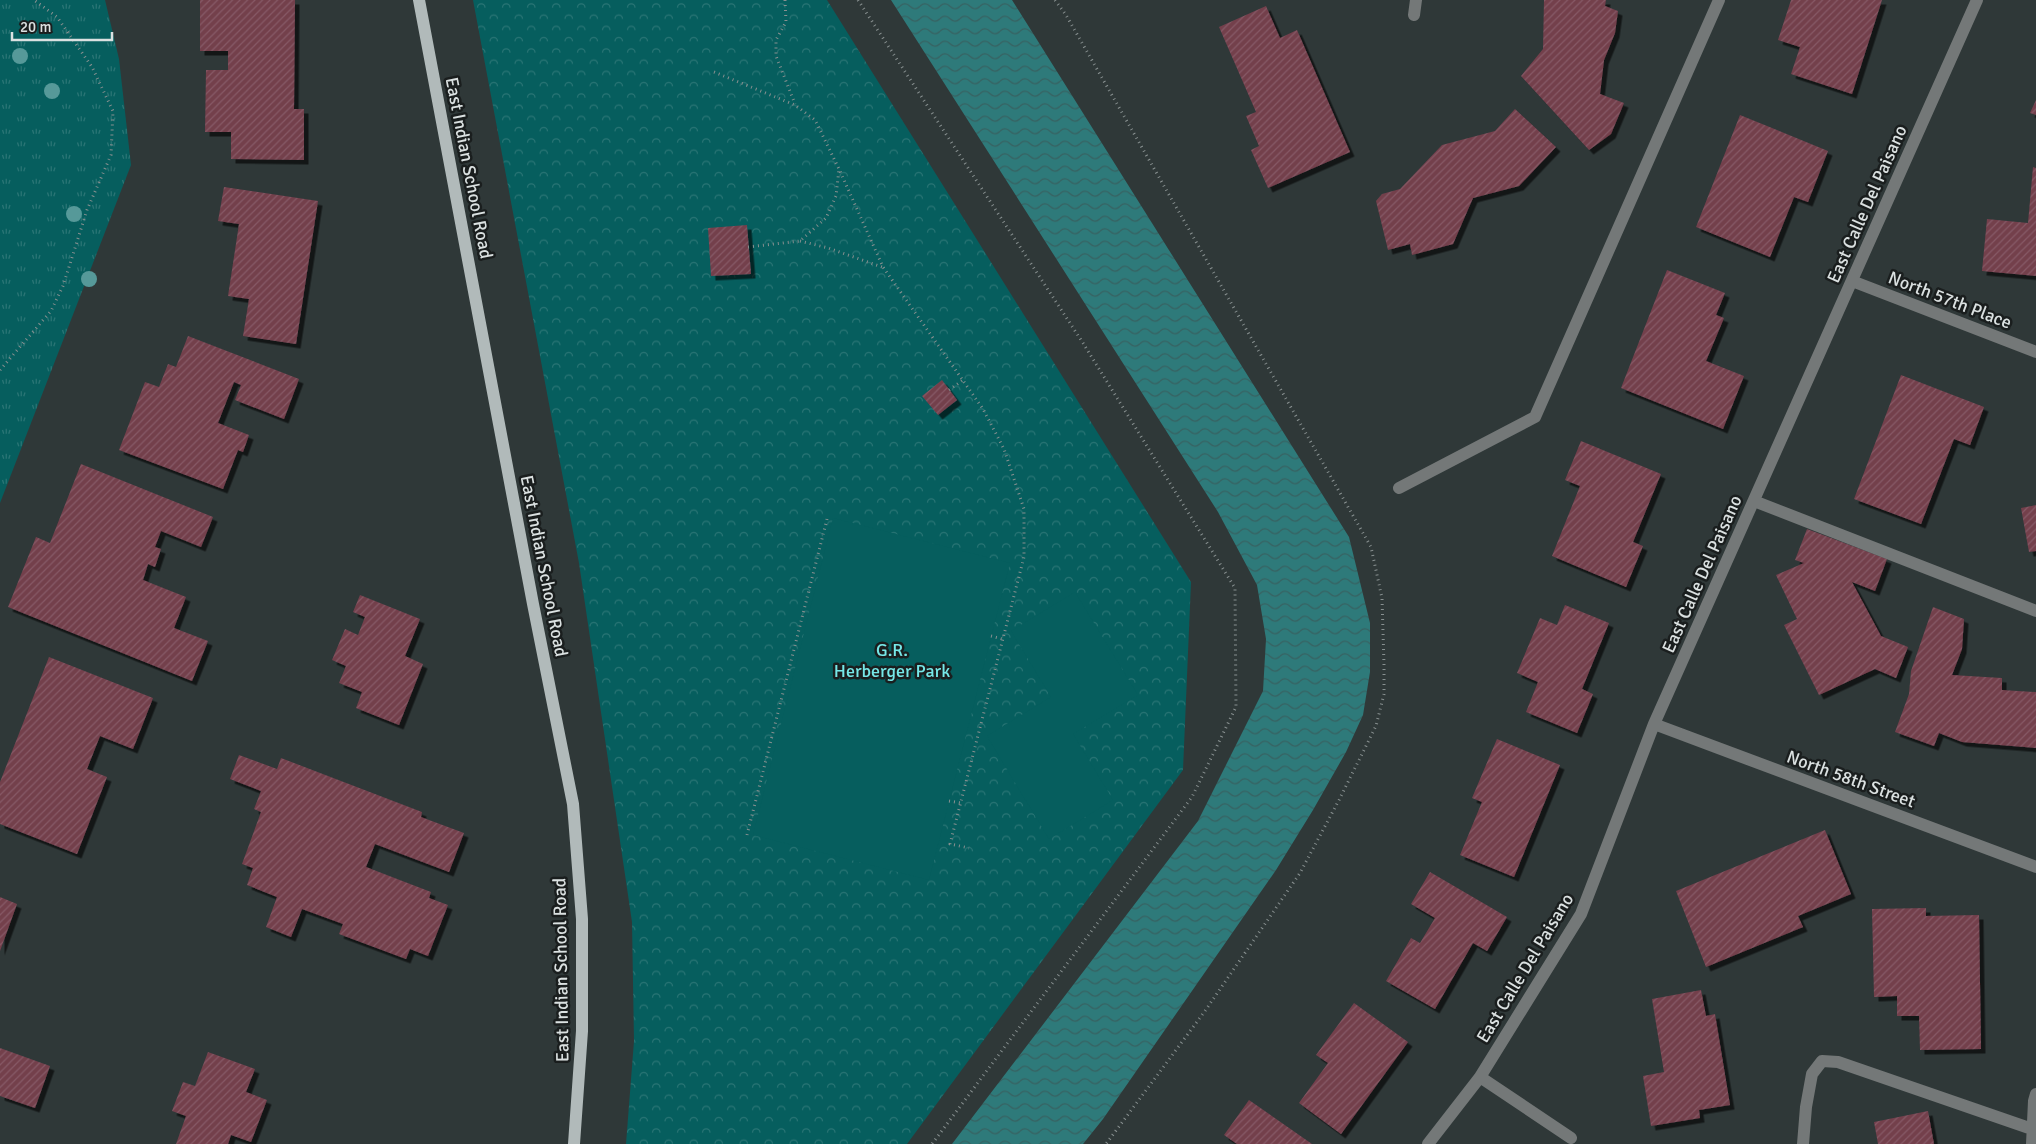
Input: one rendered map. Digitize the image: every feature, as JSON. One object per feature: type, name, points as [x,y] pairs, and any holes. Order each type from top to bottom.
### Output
[{"type":"main road","name":"East Indian School Road","points":[[419,0],[529,585],[573,804],[582,919],[582,1031],[574,1144]]},
{"type":"street","points":[[1414,15],[1416,0]]},
{"type":"street","points":[[1399,488],[1535,417],[1719,0]]},
{"type":"street","name":"East Calle Del Paisano","points":[[1428,1144],[1480,1077],[1580,914],[1654,724],[1977,0]]},
{"type":"street","name":"North 57th Place","points":[[1852,281],[2036,352]]},
{"type":"street","points":[[1754,501],[2036,611]]},
{"type":"street","name":"North 58th Street","points":[[1654,724],[2036,867]]},
{"type":"street","points":[[1803,1144],[1806,1107],[1812,1074],[1822,1061],[1838,1062],[2032,1129]]},
{"type":"street","points":[[1480,1077],[1572,1138]]},
{"type":"street","points":[[2032,1144],[2036,1094]]},
{"type":"path","points":[[0,370],[51,312],[63,286],[87,210],[111,155],[113,111],[92,67],[57,17],[34,0]]},
{"type":"path","points":[[785,0],[786,22],[776,40],[776,56],[795,105]]},
{"type":"path","points":[[858,0],[1084,343],[1235,588],[1236,707],[1192,797],[932,1144]]},
{"type":"path","points":[[1055,0],[1066,15],[1372,547],[1382,598],[1384,694],[1376,726],[1339,800],[1300,873],[1205,1011],[1106,1144]]},
{"type":"path","points":[[714,72],[795,105],[815,120],[839,168],[883,267],[984,409],[1004,449],[1024,509],[1024,556],[950,844],[969,848]]},
{"type":"path","points":[[800,241],[826,218],[836,196],[839,168]]},
{"type":"path","points":[[748,247],[800,241],[828,248],[883,267]]},
{"type":"path","points":[[949,390],[963,380]]},
{"type":"path","points":[[747,835],[827,519]]},
{"type":"path","points":[[991,636],[1002,639]]},
{"type":"path","points":[[949,800],[961,803]]},
{"type":"green space","points":[[0,0],[105,0],[119,59],[131,165],[0,503]]},
{"type":"green space","name":"G.R. Herberger Park","points":[[473,0],[827,0],[1191,582],[1183,770],[907,1144],[626,1144],[634,1041],[632,922],[579,563]]},
{"type":"green space","points":[[833,518],[1010,563],[929,880],[753,835]]},
{"type":"green space","points":[[1075,592],[1138,695],[1073,734],[1113,800],[1049,839],[987,736],[1051,697],[1011,631]]},
{"type":"water","points":[[891,0],[1012,0],[1349,537],[1370,623],[1370,672],[1363,715],[1346,752],[1276,870],[1103,1119],[1083,1144],[952,1144],[1198,821],[1263,691],[1266,639],[1257,585],[1218,512]]},
{"type":"building","points":[[200,0],[295,0],[294,109],[304,109],[304,160],[231,159],[231,132],[205,132],[206,70],[228,70],[228,51],[200,51]]},
{"type":"building","points":[[1544,0],[1606,0],[1605,6],[1618,11],[1615,33],[1604,60],[1600,94],[1624,103],[1611,134],[1589,150],[1521,76],[1543,49]]},
{"type":"building","points":[[1791,0],[1882,0],[1852,94],[1791,74],[1800,47],[1778,40]]},
{"type":"building","points":[[1266,6],[1280,38],[1297,30],[1350,152],[1268,188],[1251,150],[1259,146],[1246,116],[1256,112],[1219,27]]},
{"type":"building","points":[[2036,100],[2036,115],[2030,113]]},
{"type":"building","points":[[1515,109],[1556,147],[1519,186],[1473,198],[1453,244],[1412,255],[1410,244],[1388,250],[1376,201],[1382,194],[1400,189],[1442,145],[1495,131]]},
{"type":"building","points":[[1740,115],[1828,151],[1808,202],[1794,197],[1770,257],[1696,227]]},
{"type":"building","points":[[2033,167],[2036,168],[2036,276],[1982,271],[1987,219],[2028,223]]},
{"type":"building","points":[[224,187],[318,201],[296,344],[243,336],[249,299],[228,296],[239,224],[218,221]]},
{"type":"building","points":[[747,225],[751,274],[711,276],[708,228]]},
{"type":"building","points":[[1667,270],[1725,293],[1716,315],[1724,318],[1706,361],[1744,376],[1723,429],[1621,388]]},
{"type":"building","points":[[188,336],[299,379],[284,419],[235,400],[241,385],[234,382],[218,423],[249,435],[243,452],[238,450],[223,489],[119,450],[145,382],[159,387],[168,364],[176,367]]},
{"type":"building","points":[[1901,375],[1984,407],[1970,445],[1954,439],[1921,524],[1854,499]]},
{"type":"building","points":[[942,380],[957,400],[938,415],[922,396]]},
{"type":"building","points":[[1581,441],[1661,474],[1633,542],[1643,546],[1626,587],[1552,556],[1580,486],[1565,480]]},
{"type":"building","points":[[81,464],[213,517],[201,547],[161,531],[155,547],[161,549],[155,567],[148,564],[143,580],[186,597],[174,628],[208,641],[192,681],[8,607],[36,537],[50,543]]},
{"type":"building","points":[[2036,505],[2036,551],[2029,552],[2021,508]]},
{"type":"building","points":[[1807,529],[1887,559],[1875,591],[1852,582],[1881,636],[1908,647],[1896,678],[1875,669],[1819,695],[1784,625],[1797,619],[1776,575],[1804,563],[1795,560]]},
{"type":"building","points":[[360,595],[420,619],[405,656],[423,664],[399,725],[356,708],[362,692],[339,683],[346,666],[332,660],[345,629],[358,635],[365,617],[353,612]]},
{"type":"building","points":[[1565,605],[1609,623],[1582,689],[1593,694],[1577,733],[1526,712],[1538,682],[1517,673],[1540,618],[1557,625]]},
{"type":"building","points":[[1933,607],[1964,619],[1962,649],[1952,675],[2002,678],[2002,690],[2036,692],[2036,748],[1962,742],[1939,733],[1934,746],[1895,732],[1909,694],[1911,671]]},
{"type":"building","points":[[49,657],[153,698],[133,749],[100,736],[87,769],[107,777],[77,854],[0,824],[0,782]]},
{"type":"building","points":[[1497,739],[1560,765],[1514,877],[1460,855],[1482,802],[1472,798]]},
{"type":"building","points":[[239,755],[277,769],[281,758],[422,812],[421,817],[464,833],[449,872],[375,844],[366,867],[431,892],[429,898],[448,905],[428,956],[410,949],[406,959],[339,934],[343,924],[302,909],[291,937],[266,927],[277,897],[247,885],[253,868],[242,864],[261,812],[254,809],[261,791],[230,779]]},
{"type":"building","points":[[1825,830],[1851,894],[1798,916],[1803,927],[1706,967],[1676,891]]},
{"type":"building","points":[[1430,872],[1507,917],[1487,951],[1473,943],[1435,1009],[1386,981],[1411,938],[1420,943],[1435,918],[1411,904]]},
{"type":"building","points":[[0,897],[17,904],[0,951]]},
{"type":"building","points":[[1926,908],[1926,916],[1979,915],[1981,1049],[1920,1050],[1919,1016],[1897,1016],[1897,996],[1874,997],[1872,909]]},
{"type":"building","points":[[1701,990],[1706,1016],[1715,1014],[1730,1105],[1699,1110],[1700,1118],[1651,1126],[1643,1076],[1664,1072],[1652,999]]},
{"type":"building","points":[[1354,1003],[1408,1042],[1341,1134],[1299,1103],[1328,1063],[1316,1055]]},
{"type":"building","points":[[0,1048],[50,1066],[35,1108],[0,1096]]},
{"type":"building","points":[[208,1052],[255,1069],[246,1092],[267,1100],[251,1142],[231,1135],[228,1144],[176,1144],[186,1116],[172,1111],[183,1082],[195,1086]]},
{"type":"building","points":[[1249,1100],[1312,1144],[1237,1144],[1224,1135]]},
{"type":"building","points":[[1928,1111],[1934,1144],[1878,1144],[1874,1122]]}]
